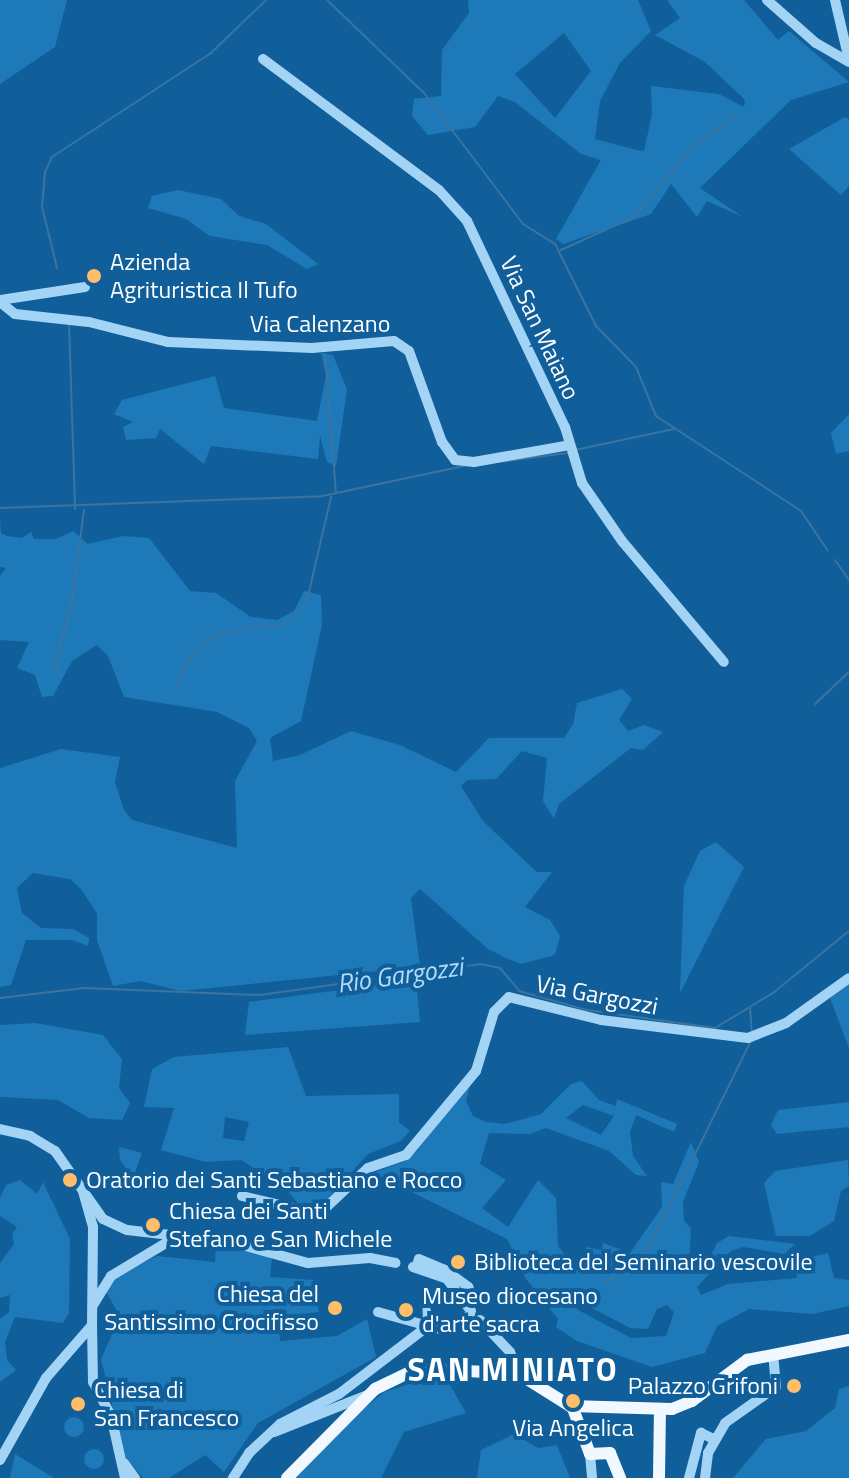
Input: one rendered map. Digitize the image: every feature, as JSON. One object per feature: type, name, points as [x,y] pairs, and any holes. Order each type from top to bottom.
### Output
[{"type":"main road","points":[[287,1478],[370,1394],[396,1377],[433,1369],[519,1374],[572,1406],[660,1409],[685,1405],[736,1365],[849,1340]]},
{"type":"main road","points":[[572,1406],[590,1454],[610,1453],[620,1478]]},
{"type":"main road","points":[[659,1478],[657,1431],[660,1409]]},
{"type":"street","points":[[767,0],[816,43],[849,61]]},
{"type":"street","points":[[835,0],[849,61]]},
{"type":"street","name":"Via San Maiano","points":[[263,59],[439,190],[467,221],[598,511],[724,662]]},
{"type":"street","name":"Via Calenzano","points":[[0,301],[85,287]]},
{"type":"street","name":"Via Calenzano","points":[[0,301],[15,314],[69,320],[168,342],[336,348],[394,341],[409,351],[442,442],[455,460],[474,462],[570,445]]},
{"type":"street","name":"Via Gargozzi","points":[[242,1196],[319,1214],[368,1168],[406,1155],[476,1071],[494,1012],[509,997],[601,1020],[748,1038],[786,1023],[849,978]]},
{"type":"street","points":[[0,1129],[43,1142],[70,1167],[103,1219],[127,1230],[178,1236],[320,1265],[367,1253],[396,1263]]},
{"type":"street","points":[[82,1188],[93,1227],[93,1382],[111,1416],[125,1478]]},
{"type":"street","points":[[93,1227],[103,1219]]},
{"type":"street","points":[[93,1305],[111,1276],[178,1236]]},
{"type":"street","points":[[472,1297],[468,1287],[445,1270],[419,1259],[414,1268],[447,1279],[474,1315],[510,1352],[519,1374]]},
{"type":"street","points":[[427,1293],[428,1326]]},
{"type":"street","points":[[233,1478],[249,1453],[274,1432],[339,1394],[384,1356],[428,1326],[435,1309]]},
{"type":"street","points":[[378,1312],[444,1330],[474,1315]]},
{"type":"street","points":[[0,1460],[46,1378],[92,1325]]},
{"type":"street","points":[[705,1478],[714,1439],[732,1416],[776,1387],[773,1355]]},
{"type":"street","points":[[274,1432],[370,1394]]},
{"type":"street","points":[[689,1478],[701,1433],[714,1439]]},
{"type":"street","points":[[590,1454],[592,1478]]},
{"type":"street","points":[[120,1458],[135,1478]]},
{"type":"shaded area","points":[[0,0],[67,0],[55,47],[0,84]]},
{"type":"shaded area","points":[[468,0],[638,0],[651,31],[620,63],[600,101],[595,139],[637,150],[644,151],[652,114],[651,86],[719,94],[744,107],[745,100],[705,62],[655,35],[680,18],[667,0],[744,0],[778,40],[789,31],[849,82],[791,100],[700,188],[743,217],[707,201],[697,217],[671,184],[651,214],[563,244],[556,239],[601,160],[581,154],[515,102],[498,96],[475,127],[428,135],[412,116],[414,99],[441,96],[442,50],[469,13]],"holes":[[[564,33],[591,71],[555,118],[515,74]]]},
{"type":"shaded area","points":[[845,117],[849,119],[849,186],[841,195],[789,149]]},
{"type":"shaded area","points":[[178,190],[221,199],[239,216],[266,224],[318,264],[307,269],[267,245],[210,236],[186,219],[148,208],[152,196]]},
{"type":"shaded area","points":[[321,353],[333,355],[347,389],[336,466],[327,462],[320,436],[318,459],[211,446],[204,464],[160,429],[156,438],[126,440],[123,427],[133,422],[114,414],[122,400],[215,376],[224,408],[317,421],[326,375]]},
{"type":"shaded area","points":[[849,414],[849,451],[836,454],[831,433]]},
{"type":"shaded area","points":[[0,519],[1,533],[22,538],[31,532],[34,539],[56,539],[73,531],[88,544],[123,536],[149,538],[190,591],[216,593],[251,617],[277,620],[294,611],[304,591],[321,595],[322,625],[301,721],[270,738],[273,761],[300,755],[351,731],[400,745],[456,772],[489,738],[564,738],[573,724],[577,703],[622,689],[632,699],[619,720],[628,731],[644,725],[663,732],[643,750],[631,748],[559,804],[554,819],[543,801],[547,758],[522,751],[496,779],[467,780],[461,786],[483,821],[527,863],[537,872],[552,872],[525,907],[550,920],[560,936],[555,955],[521,964],[508,959],[488,949],[420,889],[411,898],[420,967],[180,991],[141,981],[113,986],[97,940],[97,914],[82,890],[70,879],[33,873],[17,888],[22,913],[41,928],[73,929],[89,938],[88,946],[72,940],[26,940],[11,985],[0,987],[0,768],[61,749],[120,757],[115,782],[124,810],[132,820],[237,848],[235,781],[257,741],[249,728],[217,712],[124,697],[108,656],[97,645],[72,661],[53,696],[42,697],[35,675],[17,668],[29,642],[0,640],[0,576],[6,568],[0,567]]},
{"type":"shaded area","points":[[716,842],[744,867],[680,993],[684,886],[700,851]]},
{"type":"shaded area","points":[[416,980],[420,1022],[245,1035],[249,1002]]},
{"type":"shaded area","points":[[849,983],[849,1048],[830,998]]},
{"type":"shaded area","points":[[35,1023],[103,1035],[122,1059],[119,1088],[130,1103],[122,1120],[89,1118],[58,1100],[0,1097],[0,1025]]},
{"type":"shaded area","points":[[288,1047],[306,1096],[399,1094],[399,1122],[410,1131],[401,1141],[368,1154],[319,1208],[301,1207],[285,1188],[241,1160],[206,1162],[161,1150],[174,1108],[144,1107],[152,1069],[174,1057]],"holes":[[[225,1117],[249,1122],[244,1141],[223,1138]]]},
{"type":"shaded area","points":[[473,1075],[466,1101],[473,1116],[486,1122],[505,1124],[541,1114],[571,1084],[582,1081],[599,1100],[616,1106],[617,1099],[677,1124],[674,1132],[636,1115],[630,1132],[633,1156],[647,1176],[636,1175],[609,1151],[546,1128],[530,1134],[489,1133],[480,1164],[506,1180],[482,1208],[508,1227],[538,1180],[556,1198],[558,1246],[570,1261],[583,1268],[586,1247],[602,1250],[603,1243],[630,1253],[662,1207],[661,1182],[673,1184],[691,1142],[699,1162],[683,1202],[684,1221],[691,1228],[689,1267],[706,1265],[717,1243],[729,1236],[795,1244],[784,1254],[743,1247],[731,1251],[697,1287],[701,1295],[728,1284],[797,1278],[795,1261],[828,1253],[834,1278],[849,1280],[849,1306],[812,1314],[749,1309],[717,1326],[705,1353],[652,1367],[577,1341],[556,1327],[558,1319],[526,1279],[507,1239],[373,1173],[403,1162],[417,1151]],"holes":[[[583,1105],[614,1116],[601,1135],[566,1118]],[[573,1298],[630,1328],[648,1329],[657,1309],[667,1305],[674,1312],[666,1336],[631,1338],[578,1310]]]},
{"type":"shaded area","points":[[849,1102],[849,1127],[777,1134],[771,1125],[778,1110]]},
{"type":"shaded area","points":[[119,1147],[142,1153],[133,1178],[120,1160]]},
{"type":"shaded area","points":[[848,1160],[849,1186],[841,1191],[834,1221],[810,1236],[776,1236],[764,1183],[775,1171]]},
{"type":"shaded area","points":[[20,1180],[37,1194],[43,1182],[70,1239],[69,1313],[63,1323],[15,1317],[5,1342],[7,1360],[16,1370],[0,1382],[0,1319],[9,1312],[10,1295],[0,1298],[0,1263],[14,1244],[12,1234],[17,1227],[0,1216],[0,1198],[6,1185]]},
{"type":"shaded area","points":[[216,1245],[272,1257],[270,1277],[313,1280],[319,1312],[278,1316],[280,1341],[337,1336],[367,1319],[376,1357],[258,1423],[224,1472],[205,1455],[169,1478],[143,1478],[124,1455],[101,1359],[120,1316],[105,1290],[113,1278],[157,1256],[215,1262]]},
{"type":"shaded area","points":[[446,1378],[466,1413],[404,1432],[381,1478],[295,1478],[343,1426],[384,1392],[425,1379]]},
{"type":"shaded area","points":[[849,1386],[849,1478],[733,1478],[766,1439],[806,1431],[835,1408],[839,1389]]},
{"type":"shaded area","points":[[70,1417],[78,1417],[84,1427],[78,1437],[70,1437],[64,1431],[64,1423]]},
{"type":"shaded area","points":[[514,1434],[538,1448],[557,1445],[570,1478],[477,1478],[481,1450]]},
{"type":"shaded area","points":[[94,1449],[101,1452],[104,1459],[101,1466],[94,1469],[87,1466],[84,1459],[87,1452]]},
{"type":"shaded area","points":[[15,1454],[54,1478],[10,1478]]},
{"type":"waterway","points":[[57,268],[42,207],[45,172],[52,157],[211,53],[266,0]]},
{"type":"waterway","points":[[327,0],[424,93],[523,224],[555,244],[596,326],[636,367],[656,416],[801,511],[828,551]]},
{"type":"waterway","points":[[561,250],[634,217],[693,147],[737,115]]},
{"type":"waterway","points":[[69,324],[75,509]]},
{"type":"waterway","points":[[325,354],[336,494]]},
{"type":"waterway","points":[[575,450],[674,429]]},
{"type":"waterway","points":[[506,461],[567,453]]},
{"type":"waterway","points":[[0,508],[322,496],[464,466]]},
{"type":"waterway","points":[[175,696],[186,662],[210,639],[239,628],[277,626],[295,618],[308,596],[331,497]]},
{"type":"waterway","points":[[58,676],[56,661],[72,602],[84,510]]},
{"type":"waterway","points":[[835,560],[849,580]]},
{"type":"waterway","points":[[815,704],[849,672]]},
{"type":"waterway","name":"Rio Gargozzi","points":[[0,998],[84,988],[260,995],[481,964],[500,968],[519,991],[587,1010],[715,1028],[773,993],[849,931]]},
{"type":"waterway","points":[[750,1007],[752,1033]]},
{"type":"waterway","points":[[603,1284],[647,1252],[751,1041]]},
{"type":"place","name":"Azienda Agrituristica Il Tufo","points":[[94,276]]},
{"type":"place","name":"Oratorio dei Santi Sebastiano e Rocco","points":[[70,1180]]},
{"type":"place","name":"Chiesa dei Santi Stefano e San Michele","points":[[153,1225]]},
{"type":"place","name":"Biblioteca del Seminario vescovile","points":[[458,1262]]},
{"type":"place","name":"Chiesa del Santissimo Crocifisso","points":[[335,1308]]},
{"type":"place","name":"Museo diocesano d'arte sacra","points":[[406,1310]]},
{"type":"place","name":"Palazzo Grifoni","points":[[794,1386]]},
{"type":"place","name":"Via Angelica","points":[[573,1401]]},
{"type":"place","name":"Chiesa di San Francesco","points":[[78,1404]]},
{"type":"district","name":"SAN MINIATO","points":[[513,1369]]}]
